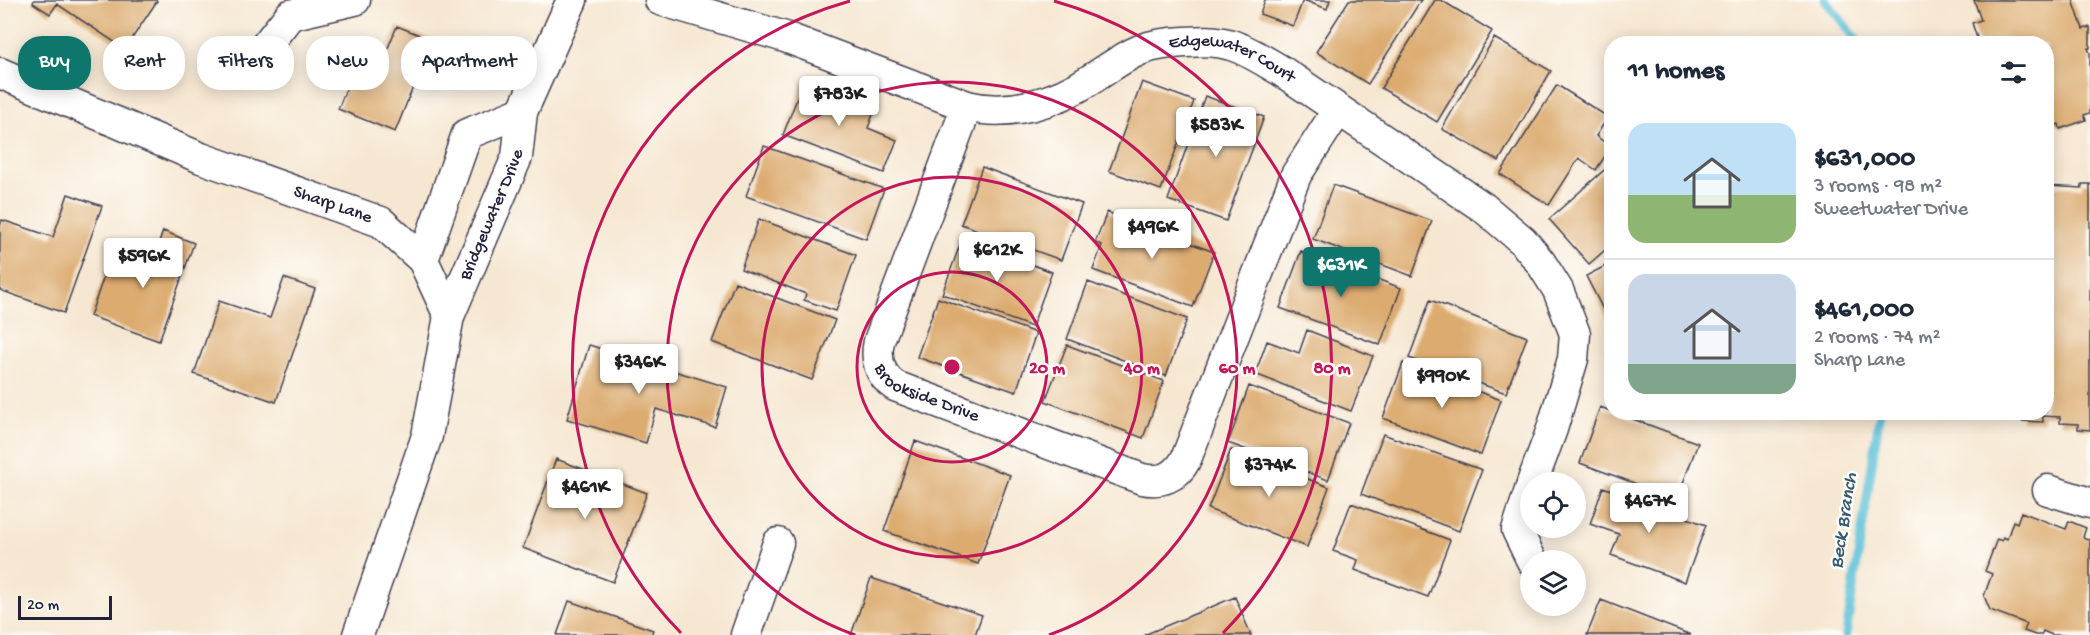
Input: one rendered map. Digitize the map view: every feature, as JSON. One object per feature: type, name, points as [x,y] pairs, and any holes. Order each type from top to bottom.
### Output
[{"type":"street","points":[[273,36],[290,15],[355,0]]},
{"type":"street","name":"Bridgewater Drive","points":[[449,316],[517,157],[522,112],[572,0]]},
{"type":"street","name":"Edgewater Court","points":[[660,0],[785,37],[985,111],[1036,104],[1067,94],[1118,61],[1161,43],[1207,40],[1230,44],[1256,56],[1484,208],[1523,241],[1540,263],[1558,290],[1575,334],[1574,359],[1536,472]]},
{"type":"street","name":"Sharp Lane","points":[[0,73],[201,158],[381,222],[423,260],[449,316]]},
{"type":"street","name":"Brookside Drive","points":[[967,106],[879,341],[878,361],[882,373],[895,386],[1142,479],[1158,481],[1178,472],[1186,459],[1296,174],[1338,110]]},
{"type":"street","name":"Bridgewater Drive","points":[[423,260],[467,134],[522,112]]},
{"type":"street","points":[[358,635],[427,436],[449,316]]},
{"type":"street","points":[[2048,490],[2090,503]]},
{"type":"street","points":[[1520,521],[1517,530],[1520,536]]},
{"type":"street","points":[[746,635],[778,543]]},
{"type":"building","points":[[34,0],[157,1],[134,36],[105,36],[57,4],[50,14],[33,3]]},
{"type":"building","points":[[1265,0],[1303,0],[1293,26],[1260,14]]},
{"type":"building","points":[[1303,0],[1330,0],[1327,9]]},
{"type":"building","points":[[1349,0],[1421,0],[1368,84],[1316,52]]},
{"type":"building","points":[[1435,0],[1441,0],[1492,31],[1437,122],[1381,88]]},
{"type":"building","points":[[1974,0],[2073,0],[2083,29],[2090,27],[2090,48],[2088,48],[2090,53],[2090,113],[2084,115],[2086,120],[2060,129],[2059,124],[2054,126],[2054,36],[1976,36],[1972,23],[1981,20]]},
{"type":"building","points":[[397,26],[422,36],[401,36],[401,90],[412,90],[395,132],[338,109],[346,90],[389,90],[389,45]]},
{"type":"building","points":[[1494,38],[1551,71],[1499,161],[1442,129]]},
{"type":"building","points":[[804,80],[876,106],[868,128],[897,140],[884,173],[783,135]]},
{"type":"building","points":[[1142,82],[1194,101],[1161,190],[1109,171]]},
{"type":"building","points":[[1557,85],[1604,114],[1604,123],[1596,136],[1604,142],[1604,158],[1596,170],[1579,158],[1549,205],[1500,174]]},
{"type":"building","points":[[1205,96],[1264,117],[1226,221],[1168,200]]},
{"type":"building","points":[[764,146],[884,189],[866,239],[746,196]]},
{"type":"building","points":[[982,167],[1082,204],[1061,260],[961,224]]},
{"type":"building","points":[[1604,170],[1604,251],[1589,264],[1549,219]]},
{"type":"building","points":[[2082,184],[2090,184],[2090,430],[2078,429],[2078,424],[2060,423],[2060,417],[2054,417],[2054,186],[2082,188]]},
{"type":"building","points":[[1333,185],[1432,221],[1412,276],[1313,239]]},
{"type":"building","points":[[68,194],[102,206],[64,313],[0,290],[0,226],[2,220],[53,237]]},
{"type":"building","points":[[1107,212],[1214,252],[1193,307],[1093,270],[1102,245],[1095,243]]},
{"type":"building","points":[[759,219],[856,255],[836,311],[804,300],[806,294],[741,269]]},
{"type":"building","points":[[163,231],[194,243],[159,341],[90,316],[111,256],[149,270]]},
{"type":"building","points":[[962,239],[1052,272],[1032,327],[942,294]]},
{"type":"building","points":[[1301,251],[1401,288],[1380,345],[1280,308]]},
{"type":"building","points":[[1604,267],[1604,311],[1586,276]]},
{"type":"building","points":[[284,278],[315,289],[276,402],[194,374],[219,301],[270,318]]},
{"type":"building","points":[[735,282],[835,320],[812,380],[712,342]]},
{"type":"building","points":[[1088,282],[1187,319],[1166,376],[1067,339]]},
{"type":"building","points":[[938,298],[1036,333],[1016,392],[917,357]]},
{"type":"building","points":[[1430,300],[1527,337],[1506,393],[1409,358]]},
{"type":"building","points":[[1307,330],[1373,356],[1351,411],[1255,374],[1267,341],[1299,353]]},
{"type":"building","points":[[589,345],[727,387],[715,427],[656,409],[646,443],[567,419]]},
{"type":"building","points":[[1067,345],[1164,381],[1143,438],[1045,401]]},
{"type":"building","points":[[1403,363],[1501,400],[1481,455],[1383,418]]},
{"type":"building","points":[[1249,386],[1349,423],[1328,480],[1228,443]]},
{"type":"building","points":[[1600,407],[1604,408],[1604,420],[1635,420],[1698,443],[1677,499],[1580,463]]},
{"type":"building","points":[[2043,420],[2043,422],[2021,421]]},
{"type":"building","points":[[1383,434],[1482,470],[1459,531],[1361,494]]},
{"type":"building","points":[[915,441],[1010,475],[978,564],[884,531]]},
{"type":"building","points":[[1231,450],[1329,487],[1307,547],[1208,509]]},
{"type":"building","points":[[556,459],[647,493],[613,582],[523,548]]},
{"type":"building","points":[[1603,487],[1706,525],[1685,582],[1611,555],[1619,534],[1590,524]]},
{"type":"building","points":[[1351,503],[1450,540],[1428,597],[1355,570],[1358,560],[1333,551]]},
{"type":"building","points":[[2021,512],[2066,529],[2069,521],[2086,528],[2083,537],[2090,540],[2090,635],[2052,635],[2043,631],[2041,635],[2035,635],[2024,631],[2027,624],[1990,610],[1984,596],[1992,574],[1985,571],[1997,539],[2002,541],[2003,537],[2007,539],[2013,521],[2017,523]]},
{"type":"building","points":[[871,578],[982,615],[975,635],[851,635]]},
{"type":"building","points":[[1235,597],[1251,635],[1144,635]]},
{"type":"building","points":[[1601,600],[1691,635],[1587,635]]},
{"type":"building","points":[[569,601],[653,630],[651,635],[557,635]]},
{"type":"waterway","name":"Beck Branch","points":[[1825,0],[1854,36]]},
{"type":"waterway","name":"Beck Branch","points":[[1846,635],[1879,420]]}]
